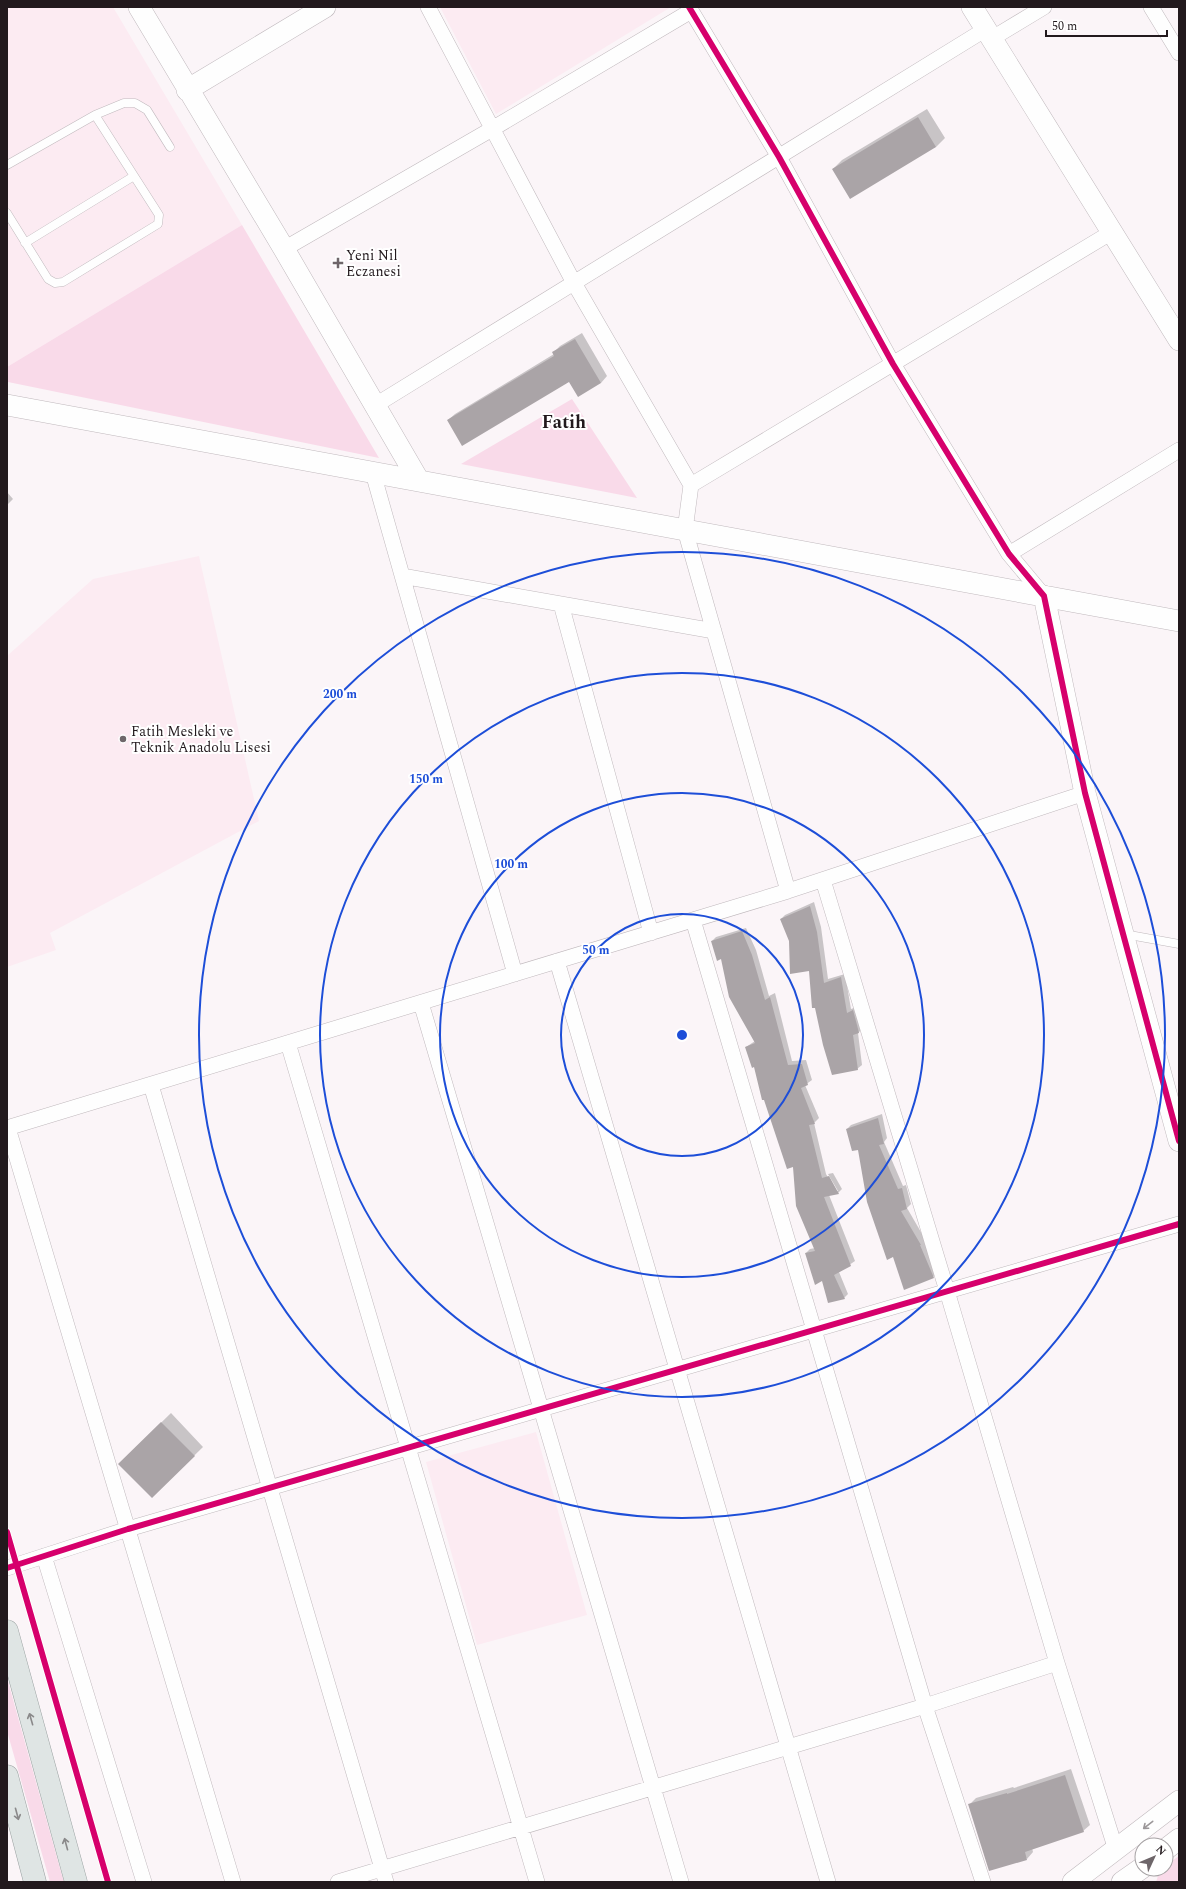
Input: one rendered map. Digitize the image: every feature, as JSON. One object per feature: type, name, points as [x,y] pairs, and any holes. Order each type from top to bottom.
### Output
[{"type":"main road","points":[[7,1631],[76,1882]]},
{"type":"main road","points":[[7,1776],[36,1882]]},
{"type":"street","points":[[139,7],[187,90],[284,249],[419,481]]},
{"type":"street","points":[[187,90],[325,7]]},
{"type":"street","points":[[428,7],[574,283],[691,485],[685,530],[788,891]]},
{"type":"street","points":[[972,7],[1179,340]]},
{"type":"street","points":[[374,406],[779,157],[989,34],[1044,7]]},
{"type":"street","points":[[1151,7],[1179,53]]},
{"type":"street","points":[[284,249],[492,129],[690,9],[779,157],[893,364],[1009,554],[1044,596],[1085,793],[1179,1141]]},
{"type":"street","points":[[691,485],[1112,232]]},
{"type":"street","points":[[7,405],[1179,621]]},
{"type":"street","points":[[1009,554],[1179,450]]},
{"type":"street","points":[[373,473],[515,974]]},
{"type":"street","points":[[402,576],[714,631]]},
{"type":"street","points":[[561,604],[651,933]]},
{"type":"street","points":[[233,1882],[8,1128],[788,891],[1085,793]]},
{"type":"street","points":[[823,880],[947,1291],[1056,1663],[1116,1850]]},
{"type":"street","points":[[694,920],[925,1706],[983,1882]]},
{"type":"street","points":[[557,962],[828,1882]]},
{"type":"street","points":[[422,1003],[543,1409],[681,1882]]},
{"type":"street","points":[[288,1043],[520,1826],[538,1882]]},
{"type":"street","points":[[151,1085],[384,1875]]},
{"type":"street","points":[[7,1568],[128,1529],[1179,1224]]},
{"type":"street","points":[[44,1556],[144,1882]]},
{"type":"street","points":[[338,1882],[384,1875],[520,1826],[653,1788],[925,1706],[1056,1663]]},
{"type":"street","points":[[1073,1882],[1179,1801]]},
{"type":"lane","points":[[7,166],[95,115],[124,103],[135,103],[146,110],[170,147]]},
{"type":"lane","points":[[7,213],[48,279],[59,283],[64,282],[156,227],[160,221],[159,215],[95,115]]},
{"type":"lane","points":[[26,243],[134,176]]},
{"type":"lane","points":[[1123,934],[1179,944]]},
{"type":"shaded area","points":[[7,7],[113,7],[242,225],[7,367]]},
{"type":"shaded area","points":[[440,7],[671,7],[496,114]]},
{"type":"shaded area","points":[[242,225],[379,458],[8,382],[7,367]]},
{"type":"shaded area","points":[[572,399],[637,498],[461,464]]},
{"type":"shaded area","name":"Fatih Mesleki ve Teknik Anadolu Lisesi","points":[[199,556],[259,821],[50,933],[56,950],[7,967],[7,656],[93,579]]},
{"type":"shaded area","points":[[536,1432],[587,1615],[477,1645],[426,1462]]},
{"type":"shaded area","points":[[7,1678],[64,1882],[50,1882],[7,1731]]},
{"type":"shaded area","points":[[1179,1856],[1179,1882],[1156,1882],[1158,1877],[1174,1877],[1174,1859]]},
{"type":"building","points":[[918,117],[936,147],[850,199],[832,169]]},
{"type":"building","points":[[575,339],[601,383],[578,397],[569,382],[462,446],[447,420],[554,356],[552,352]]},
{"type":"building","points":[[810,906],[817,932],[824,983],[841,977],[847,1013],[853,1010],[859,1033],[853,1035],[858,1070],[832,1075],[823,1045],[815,1008],[812,1008],[809,971],[790,974],[789,941],[780,919]]},
{"type":"building","points":[[742,931],[752,955],[765,1000],[770,997],[788,1065],[802,1064],[808,1085],[801,1088],[815,1124],[809,1125],[822,1178],[829,1176],[839,1194],[824,1197],[851,1266],[834,1275],[845,1299],[828,1303],[822,1281],[815,1285],[805,1253],[815,1251],[796,1206],[793,1167],[787,1169],[764,1100],[762,1100],[754,1067],[752,1068],[745,1047],[755,1043],[729,997],[721,959],[717,961],[711,941]]},
{"type":"building","points":[[878,1118],[884,1144],[879,1145],[898,1189],[902,1188],[907,1209],[901,1211],[921,1245],[934,1278],[904,1290],[893,1257],[887,1260],[867,1202],[858,1150],[852,1151],[846,1129]]},
{"type":"building","points":[[161,1422],[195,1456],[152,1498],[118,1464]]},
{"type":"building","points":[[1065,1775],[1084,1832],[1025,1852],[1027,1860],[989,1871],[968,1804],[1007,1794]]},
{"type":"cycle path","points":[[689,7],[779,157],[893,364],[1009,554],[1044,596],[1085,793],[1179,1141]]},
{"type":"cycle path","points":[[7,1568],[128,1529],[1179,1224]]},
{"type":"cycle path","points":[[7,1532],[108,1882]]},
{"type":"place","name":"Yeni Nil Eczanesi","points":[[338,263]]},
{"type":"place","name":"Fatih Mesleki ve Teknik Anadolu Lisesi","points":[[123,739]]},
{"type":"district","name":"Fatih","points":[[564,422]]}]
